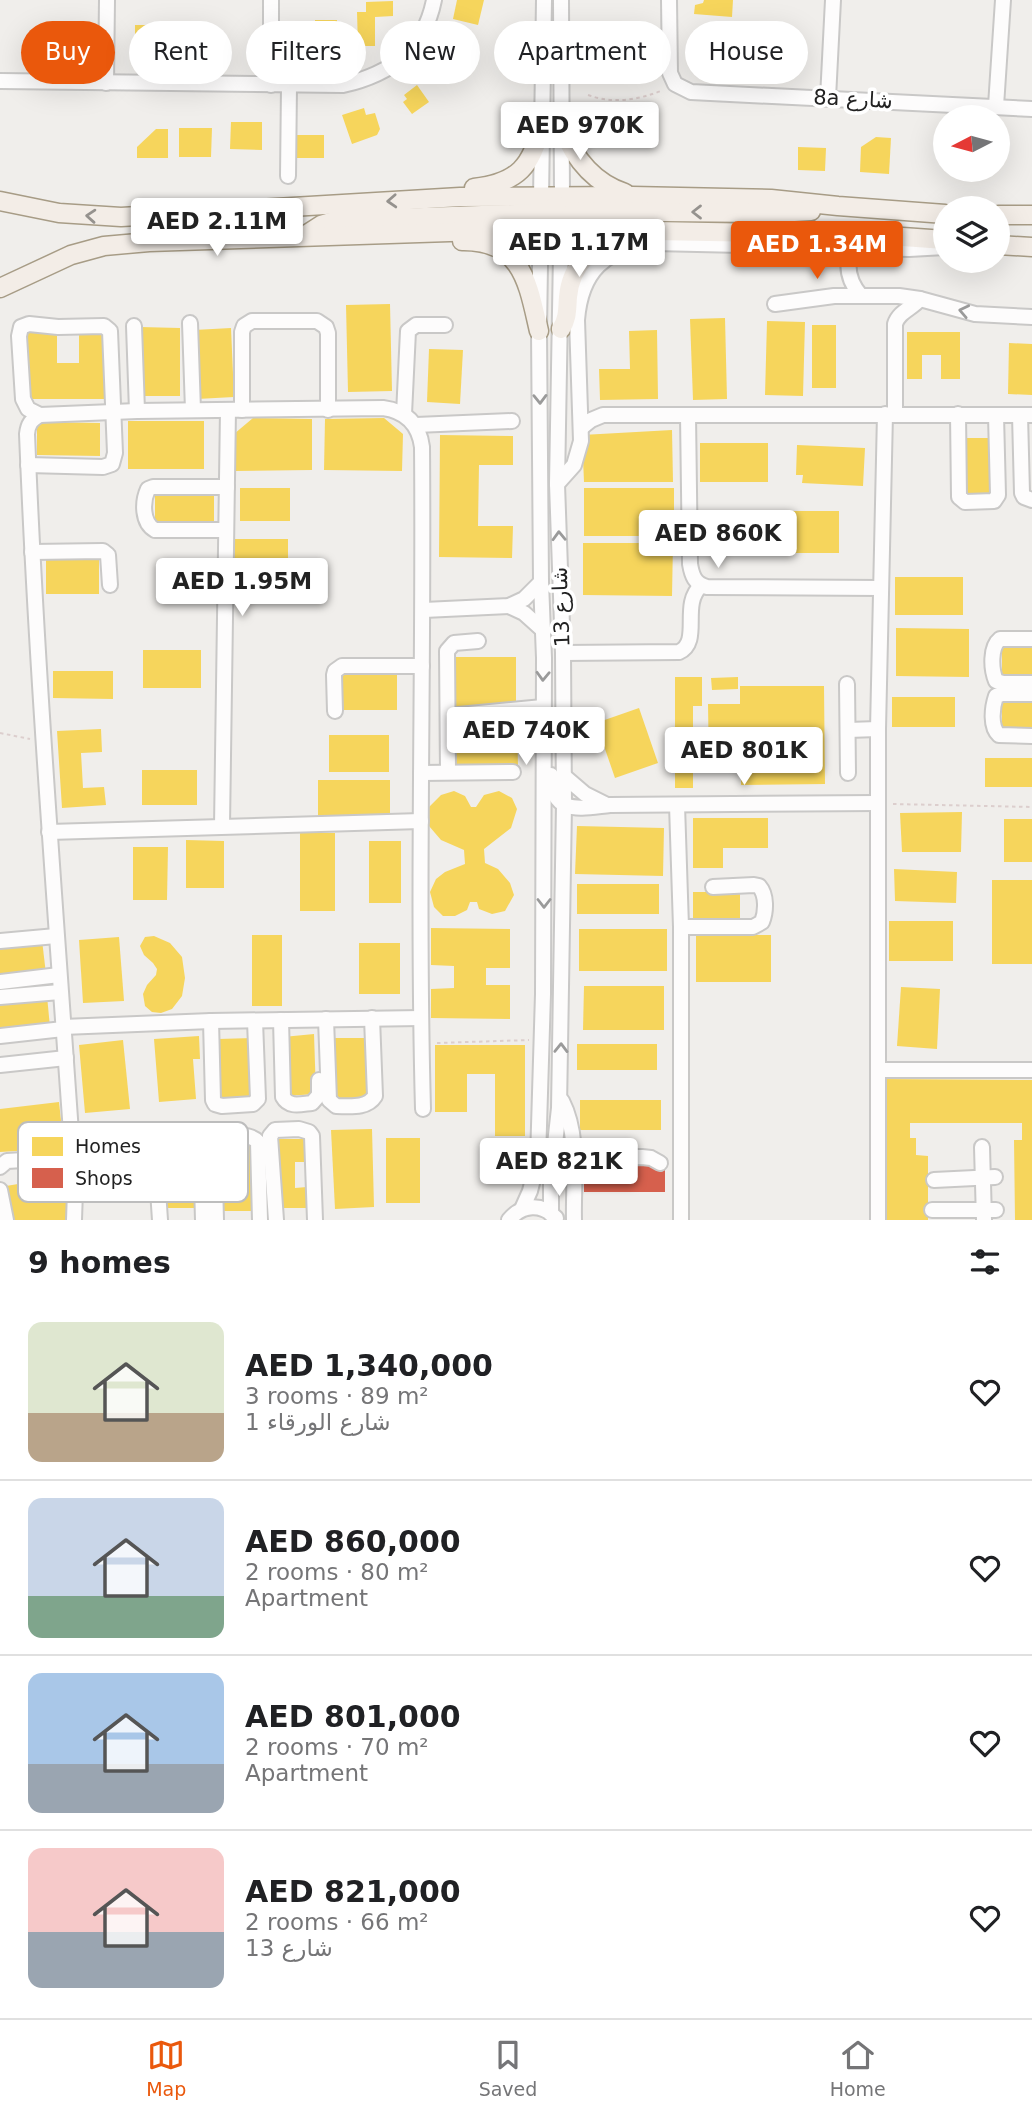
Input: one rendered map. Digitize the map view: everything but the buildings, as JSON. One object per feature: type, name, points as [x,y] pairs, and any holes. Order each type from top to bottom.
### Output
[{"type":"main road","points":[[460,197],[469,190],[504,183],[516,175],[534,149],[542,124]]},
{"type":"main road","points":[[562,128],[572,152],[588,171],[608,186],[632,195]]},
{"type":"main road","points":[[0,201],[59,213],[121,217],[460,197],[541,213],[550,218],[562,212],[632,195],[771,199],[933,213]]},
{"type":"main road","points":[[306,236],[321,225],[338,220],[562,212],[777,213],[838,206]]},
{"type":"main road","points":[[562,212],[633,230],[874,235],[933,239]]},
{"type":"main road","points":[[0,288],[55,261],[104,246],[434,231],[541,213]]},
{"type":"main road","points":[[1010,215],[1032,215]]},
{"type":"main road","points":[[561,329],[567,315],[570,286],[581,261],[603,242],[633,230]]},
{"type":"main road","points":[[434,231],[448,241],[483,242],[507,253],[525,277],[539,331]]},
{"type":"main road","points":[[1010,246],[1032,247]]},
{"type":"street","points":[[107,0],[107,21]]},
{"type":"street","points":[[271,0],[271,85]]},
{"type":"street","points":[[115,83],[289,86],[343,85],[365,80],[385,71],[403,58],[418,41],[435,0]]},
{"type":"street","name":"شارع 13","points":[[522,1209],[530,1191],[538,1159],[541,1040],[544,631],[541,582],[539,331],[544,0]]},
{"type":"street","name":"شارع 13","points":[[554,1217],[551,1180],[559,1097],[564,830],[563,653],[557,484],[562,212],[561,0]]},
{"type":"street","points":[[669,0],[670,73],[676,84]]},
{"type":"street","points":[[828,98],[834,0]]},
{"type":"street","points":[[996,105],[1003,0]]},
{"type":"street","points":[[0,81],[21,81]]},
{"type":"street","name":"8a شارع","points":[[676,84],[691,92],[975,105]]},
{"type":"street","points":[[288,176],[289,86]]},
{"type":"street","name":"8a شارع","points":[[1010,107],[1032,109]]},
{"type":"street","points":[[557,484],[574,465],[579,453],[581,428],[578,304],[582,289],[590,276],[608,256],[624,249],[653,243],[933,248]]},
{"type":"street","points":[[852,247],[848,261],[849,277],[862,296]]},
{"type":"street","points":[[775,304],[823,297],[899,296],[975,314],[1032,317]]},
{"type":"street","points":[[878,1220],[878,729],[881,588],[895,324],[897,317],[920,299]]},
{"type":"street","points":[[222,826],[227,487],[244,326],[252,321],[317,321],[326,327],[328,410]]},
{"type":"street","points":[[190,323],[193,411]]},
{"type":"street","points":[[28,465],[108,467],[114,459],[114,412],[108,328],[29,324],[21,327],[23,399],[28,409],[40,415]]},
{"type":"street","points":[[404,414],[408,331],[416,324],[445,325]]},
{"type":"street","points":[[134,326],[137,411]]},
{"type":"street","points":[[580,391],[587,403],[603,415]]},
{"type":"street","points":[[71,1122],[43,741],[28,426],[40,415],[137,411],[383,408],[404,414],[416,425],[422,447],[424,610],[421,1018],[424,1109]]},
{"type":"street","points":[[958,414],[959,497],[965,502],[994,501],[998,495],[996,415]]},
{"type":"street","points":[[581,428],[590,420],[603,415],[1026,415],[1022,493],[1024,498],[1032,500]]},
{"type":"street","points":[[688,415],[690,564],[694,580],[701,586],[715,587],[881,588]]},
{"type":"street","points":[[416,425],[512,421]]},
{"type":"street","points":[[226,530],[155,530],[146,522],[145,498],[148,489],[153,487],[227,487]]},
{"type":"street","points":[[32,552],[103,551],[108,555],[110,584]]},
{"type":"street","points":[[424,610],[509,606],[524,598],[541,582]]},
{"type":"street","points":[[563,653],[684,650],[690,639],[691,599],[701,586]]},
{"type":"street","points":[[509,606],[524,613],[544,631]]},
{"type":"street","points":[[1032,639],[1000,639],[996,642],[993,650],[993,674],[996,681],[1003,683],[1032,683]]},
{"type":"street","points":[[448,772],[447,651],[454,643],[478,641]]},
{"type":"street","points":[[335,711],[334,675],[342,666],[422,666]]},
{"type":"street","points":[[847,684],[848,773]]},
{"type":"street","points":[[1032,694],[996,696],[993,723],[999,735],[1032,736]]},
{"type":"street","points":[[448,716],[542,707],[550,730],[552,791],[564,805],[578,808],[610,805],[878,803]]},
{"type":"street","points":[[848,730],[878,729]]},
{"type":"street","points":[[421,773],[513,772]]},
{"type":"street","points":[[564,776],[584,794],[610,805]]},
{"type":"street","points":[[564,830],[589,812],[610,805]]},
{"type":"street","points":[[677,805],[681,927],[681,1220]]},
{"type":"street","points":[[49,832],[421,821]]},
{"type":"street","points":[[681,927],[753,927],[762,922],[765,915],[764,896],[760,887],[713,887]]},
{"type":"street","points":[[0,941],[56,936]]},
{"type":"street","points":[[0,982],[59,975]]},
{"type":"street","points":[[0,997],[60,992]]},
{"type":"street","points":[[322,1019],[329,1100],[336,1106],[341,1106],[367,1105],[375,1096],[372,1018]]},
{"type":"street","points":[[0,1036],[63,1028],[211,1021],[421,1018]]},
{"type":"street","points":[[281,1020],[282,1097],[290,1104],[295,1104],[312,1103],[319,1095],[322,1019]]},
{"type":"street","points":[[211,1021],[213,1097],[215,1104],[222,1106],[253,1104],[258,1099],[255,1021]]},
{"type":"street","points":[[0,1065],[66,1058]]},
{"type":"street","points":[[879,1070],[1032,1070]]},
{"type":"street","points":[[559,1097],[571,1126],[578,1188],[574,1220]]},
{"type":"street","points":[[276,1220],[270,1136],[275,1130],[299,1129],[312,1136],[315,1220]]},
{"type":"street","points":[[248,1136],[258,1142],[260,1220]]},
{"type":"street","points":[[932,1210],[988,1213],[989,1177],[982,1147]]},
{"type":"street","points":[[573,1158],[642,1157],[660,1163]]},
{"type":"street","points":[[0,1167],[8,1161],[18,1160]]},
{"type":"street","points":[[934,1180],[989,1177]]},
{"type":"street","points":[[0,1190],[6,1220]]},
{"type":"street","points":[[74,1220],[75,1202]]},
{"type":"street","points":[[78,1202],[83,1220]]},
{"type":"street","points":[[159,1202],[160,1220]]},
{"type":"street","points":[[203,1202],[203,1220]]},
{"type":"street","points":[[216,1202],[216,1220]]},
{"type":"street","points":[[509,1220],[522,1209],[537,1207],[554,1217]]},
{"type":"path","points":[[587,95],[607,100],[633,99],[676,84]]},
{"type":"path","points":[[0,733],[43,741]]},
{"type":"path","points":[[878,803],[1032,807]]},
{"type":"path","points":[[422,1043],[541,1040]]}]
